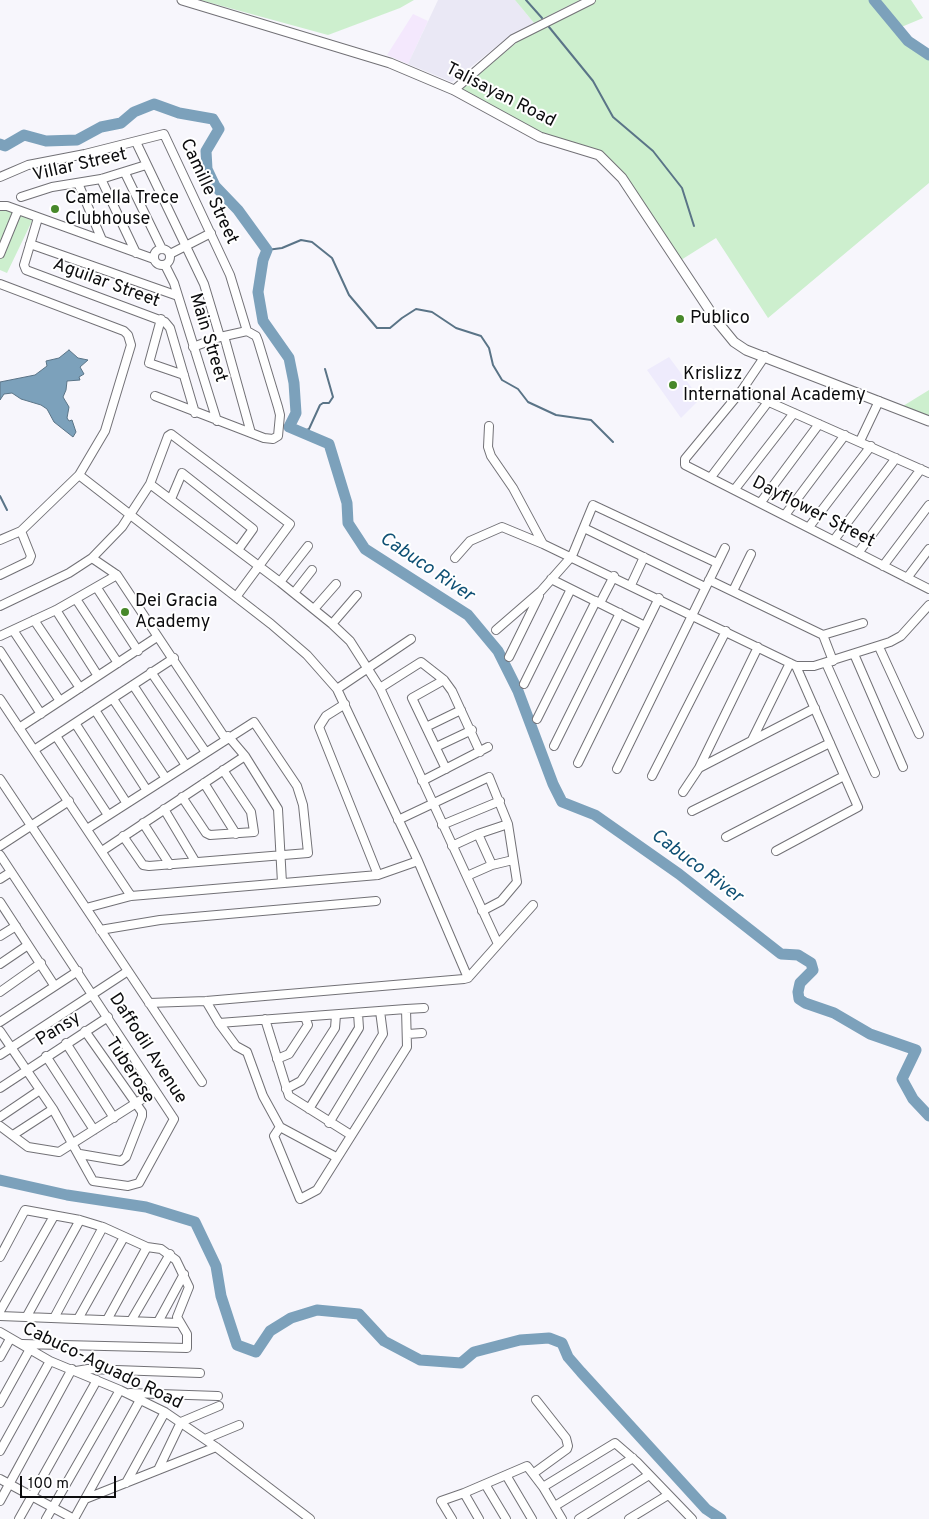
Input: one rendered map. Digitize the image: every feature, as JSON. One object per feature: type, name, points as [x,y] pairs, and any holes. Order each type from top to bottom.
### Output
[{"type":"main road","name":"Talisayan Road","points":[[182,0],[390,63],[454,90],[528,131],[590,151],[608,162],[622,178],[723,330],[746,350],[765,356]]},
{"type":"main road","points":[[765,356],[929,421]]},
{"type":"street","points":[[454,90],[513,39],[591,0]]},
{"type":"street","name":"Camille Street","points":[[2,175],[28,165],[136,142],[164,134],[230,275],[247,331],[256,336],[280,415],[278,436],[273,439],[251,433]]},
{"type":"street","points":[[136,142],[204,284],[251,433]]},
{"type":"street","name":"Villar Street","points":[[20,197],[52,187],[101,180],[146,165]]},
{"type":"street","points":[[125,173],[162,249],[170,254]]},
{"type":"street","points":[[101,180],[136,253]]},
{"type":"street","points":[[78,183],[102,240]]},
{"type":"street","points":[[0,206],[18,210],[154,259],[160,265],[165,265],[170,259],[170,254]]},
{"type":"street","points":[[0,254],[4,234],[18,210]]},
{"type":"street","name":"Aguilar Street","points":[[38,218],[24,265],[26,270],[161,320],[170,328],[195,413]]},
{"type":"street","points":[[170,254],[211,233]]},
{"type":"street","points":[[30,244],[178,296]]},
{"type":"street","points":[[154,259],[157,251],[162,249]]},
{"type":"street","name":"Main Street","points":[[165,265],[178,296],[217,421]]},
{"type":"street","points":[[0,284],[124,331],[130,340],[130,350],[112,412],[104,431],[79,475],[21,531],[0,540]]},
{"type":"street","points":[[161,320],[149,363],[184,375]]},
{"type":"street","points":[[193,347],[247,331]]},
{"type":"street","points":[[765,356],[742,390],[925,471],[858,553]]},
{"type":"street","name":"Dayflower Street","points":[[742,390],[684,463],[686,466],[735,489],[929,589]]},
{"type":"street","points":[[154,396],[251,433]]},
{"type":"street","points":[[860,441],[878,400]]},
{"type":"street","points":[[711,478],[768,402]]},
{"type":"street","points":[[735,489],[794,413]]},
{"type":"street","points":[[760,502],[819,424]]},
{"type":"street","points":[[490,426],[488,447],[491,456],[513,488],[543,544]]},
{"type":"street","points":[[0,606],[70,573],[92,558],[122,527],[150,484],[168,436],[175,434],[289,523],[289,528],[236,597]]},
{"type":"street","points":[[785,515],[845,435]]},
{"type":"street","points":[[809,527],[871,446]]},
{"type":"street","points":[[834,540],[896,458]]},
{"type":"street","points":[[171,499],[182,473],[253,529],[238,550]]},
{"type":"street","points":[[79,475],[236,597],[307,655],[337,689],[418,861],[468,978]]},
{"type":"street","points":[[150,484],[280,582],[350,641],[380,688],[498,944]]},
{"type":"street","points":[[496,630],[541,591],[572,556],[593,505],[717,563]]},
{"type":"street","points":[[883,566],[929,505]]},
{"type":"street","points":[[454,558],[470,541],[502,527],[572,556],[793,664],[809,668],[890,642],[901,636],[928,607]]},
{"type":"street","points":[[584,528],[644,557],[707,583],[733,591],[823,635],[863,623]]},
{"type":"street","points":[[0,575],[29,561],[31,556],[21,531]]},
{"type":"street","points":[[280,582],[308,546]]},
{"type":"street","points":[[617,769],[691,614],[725,548]]},
{"type":"street","points":[[907,578],[929,549]]},
{"type":"street","points":[[733,591],[751,554]]},
{"type":"street","points":[[631,585],[644,557]]},
{"type":"street","points":[[92,558],[117,576],[227,737],[245,756],[278,809],[282,883]]},
{"type":"street","points":[[294,593],[312,570]]},
{"type":"street","points":[[0,636],[56,610],[117,576]]},
{"type":"street","points":[[537,719],[598,602],[614,576]]},
{"type":"street","points":[[551,579],[646,626]]},
{"type":"street","points":[[314,609],[336,584]]},
{"type":"street","points":[[97,588],[138,651]]},
{"type":"street","points":[[524,684],[571,589]]},
{"type":"street","points":[[509,657],[541,591]]},
{"type":"street","points":[[332,624],[357,595]]},
{"type":"street","points":[[578,763],[659,598]]},
{"type":"street","points":[[76,599],[118,663]]},
{"type":"street","points":[[56,610],[98,676]]},
{"type":"street","points":[[554,746],[620,613]]},
{"type":"street","points":[[34,620],[80,688]]},
{"type":"street","points":[[13,630],[60,701]]},
{"type":"street","points":[[652,776],[726,631]]},
{"type":"street","points":[[823,635],[829,662],[875,773]]},
{"type":"street","points":[[19,728],[157,637]]},
{"type":"street","points":[[337,689],[411,639]]},
{"type":"street","points":[[683,792],[699,768],[758,647]]},
{"type":"street","points":[[879,647],[919,734]]},
{"type":"street","points":[[0,651],[41,714]]},
{"type":"street","points":[[854,654],[903,767]]},
{"type":"street","points":[[34,750],[174,658]]},
{"type":"street","points":[[380,688],[422,662],[444,680],[472,730],[480,752]]},
{"type":"street","points":[[776,851],[858,808],[815,708],[793,664]]},
{"type":"street","points":[[752,740],[793,664]]},
{"type":"street","points":[[151,672],[205,751]]},
{"type":"street","points":[[444,680],[412,698],[446,769]]},
{"type":"street","points":[[133,685],[185,764]]},
{"type":"street","points":[[0,698],[131,896]]},
{"type":"street","points":[[113,699],[165,777]]},
{"type":"street","points":[[345,704],[326,716],[320,727],[378,875]]},
{"type":"street","points":[[699,768],[815,708]]},
{"type":"street","points":[[95,710],[146,789]]},
{"type":"street","points":[[426,727],[461,710]]},
{"type":"street","points":[[87,829],[205,751],[254,722],[297,786],[303,805],[308,854],[280,854],[142,865],[123,836]]},
{"type":"street","points":[[75,723],[126,802]]},
{"type":"street","points":[[436,747],[472,730]]},
{"type":"street","points":[[56,736],[108,815]]},
{"type":"street","points":[[692,811],[830,743]]},
{"type":"street","points":[[422,781],[488,747]]},
{"type":"street","points":[[102,851],[245,756]]},
{"type":"street","points":[[182,797],[206,833],[236,834],[254,832],[251,812],[223,770]]},
{"type":"street","points":[[726,837],[844,776]]},
{"type":"street","points":[[398,820],[489,777],[508,824],[517,882],[501,901],[482,911]]},
{"type":"street","points":[[0,779],[202,1082]]},
{"type":"street","points":[[204,783],[236,834]]},
{"type":"street","points":[[0,846],[69,801]]},
{"type":"street","points":[[442,825],[500,801]]},
{"type":"street","points":[[164,809],[195,861]]},
{"type":"street","points":[[143,823],[170,864]]},
{"type":"street","points":[[452,846],[478,834],[508,824]]},
{"type":"street","points":[[478,834],[492,865]]},
{"type":"street","name":"Daffodil Avenue","points":[[0,855],[78,970],[174,1119],[139,1183],[128,1186],[94,1181],[80,1154]]},
{"type":"street","points":[[467,876],[492,865],[513,860]]},
{"type":"street","points":[[86,908],[131,896],[378,875],[418,861]]},
{"type":"street","points":[[0,879],[11,872]]},
{"type":"street","points":[[100,930],[160,920],[376,901]]},
{"type":"street","points":[[0,902],[54,985]]},
{"type":"street","points":[[149,1004],[206,1001],[468,978],[534,905]]},
{"type":"street","points":[[0,936],[16,926]]},
{"type":"street","points":[[0,964],[28,945]]},
{"type":"street","points":[[0,992],[41,964]]},
{"type":"street","points":[[0,1022],[78,970]]},
{"type":"street","points":[[0,1054],[128,971]]},
{"type":"street","points":[[206,1001],[236,1046],[247,1052],[263,1096],[280,1127],[336,1158]]},
{"type":"street","points":[[219,1023],[424,1008]]},
{"type":"street","points":[[280,1127],[274,1136],[300,1199],[316,1190],[407,1046],[406,1009]]},
{"type":"street","points":[[330,1123],[383,1034],[380,1011]]},
{"type":"street","points":[[309,1109],[359,1028],[358,1013]]},
{"type":"street","points":[[286,1089],[301,1080],[335,1028],[336,1015]]},
{"type":"street","name":"Pansy","points":[[0,1088],[26,1069],[108,1017]]},
{"type":"street","points":[[278,1060],[290,1054],[308,1026],[305,1017]]},
{"type":"street","points":[[265,1019],[289,1096],[351,1135]]},
{"type":"street","points":[[0,1031],[53,1109],[80,1154]]},
{"type":"street","name":"Tuberose","points":[[80,1154],[120,1160],[126,1157],[142,1116],[142,1112],[85,1032]]},
{"type":"street","points":[[408,1034],[422,1033]]},
{"type":"street","points":[[66,1043],[114,1118]]},
{"type":"street","points":[[46,1056],[94,1130]]},
{"type":"street","points":[[0,1117],[40,1090]]},
{"type":"street","points":[[0,1126],[28,1147],[59,1152],[156,1091]]},
{"type":"street","points":[[13,1135],[53,1109]]},
{"type":"street","points":[[0,1257],[25,1210],[80,1220],[103,1227],[147,1247],[160,1249],[170,1254],[176,1260],[184,1274],[189,1291],[177,1314],[187,1334],[187,1348],[22,1344]]},
{"type":"street","points":[[0,1310],[54,1216]]},
{"type":"street","points":[[27,1316],[80,1220]]},
{"type":"street","points":[[54,1318],[103,1227]]},
{"type":"street","points":[[78,1318],[124,1237]]},
{"type":"street","points":[[107,1320],[147,1247]]},
{"type":"street","points":[[131,1321],[170,1254]]},
{"type":"street","points":[[158,1322],[184,1274]]},
{"type":"street","points":[[0,1316],[180,1323]]},
{"type":"street","name":"Cabuco-Aguado Road","points":[[0,1332],[50,1361],[124,1391],[165,1412],[216,1447],[310,1519]]},
{"type":"street","points":[[0,1357],[10,1339]]},
{"type":"street","points":[[0,1403],[30,1349]]},
{"type":"street","points":[[0,1451],[50,1361]]},
{"type":"street","points":[[0,1501],[74,1370],[200,1373]]},
{"type":"street","points":[[19,1519],[97,1380]]},
{"type":"street","points":[[46,1519],[124,1391],[218,1396]]},
{"type":"street","points":[[0,1479],[74,1519],[140,1400]]},
{"type":"street","points":[[534,1473],[567,1449],[568,1446],[566,1438],[536,1400]]},
{"type":"street","points":[[158,1470],[181,1422],[219,1406]]},
{"type":"street","points":[[126,1483],[165,1412]]},
{"type":"street","points":[[205,1439],[239,1425]]},
{"type":"street","points":[[543,1487],[616,1443],[692,1519]]},
{"type":"street","points":[[86,1499],[216,1447]]},
{"type":"street","points":[[555,1506],[633,1458]]},
{"type":"street","points":[[452,1519],[442,1501],[527,1466],[534,1473],[562,1519]]},
{"type":"street","points":[[506,1475],[532,1519]]},
{"type":"street","points":[[580,1519],[649,1475]]},
{"type":"street","points":[[485,1484],[506,1519]]},
{"type":"street","points":[[464,1492],[479,1519]]},
{"type":"street","points":[[629,1519],[668,1495]]},
{"type":"shaded area","points":[[438,0],[515,0],[534,23],[512,34],[452,82],[408,64]]},
{"type":"shaded area","points":[[413,14],[428,21],[408,64],[387,55]]},
{"type":"shaded area","name":"Krislizz International Academy","points":[[669,357],[700,399],[681,418],[647,370]]},
{"type":"green space","points":[[200,0],[414,0],[400,8],[328,35]]},
{"type":"green space","points":[[515,0],[580,0],[534,23]]},
{"type":"green space","points":[[596,0],[872,0],[906,42],[929,57],[929,183],[768,318],[716,238],[681,260],[602,154],[590,147],[531,130],[461,89],[522,38]]},
{"type":"green space","points":[[877,0],[911,0],[923,18],[899,28]]},
{"type":"green space","points":[[8,209],[29,217],[32,221],[7,273],[0,270],[0,210]]},
{"type":"green space","points":[[929,390],[929,420],[903,406]]},
{"type":"water","points":[[69,350],[78,358],[88,360],[80,367],[84,374],[79,377],[80,380],[67,381],[63,397],[69,407],[67,418],[69,421],[72,420],[76,432],[73,437],[54,422],[47,409],[41,405],[21,399],[12,393],[4,394],[0,400],[0,382],[35,375],[47,366],[46,361],[59,358]]},
{"type":"waterway","points":[[526,0],[542,18]]},
{"type":"waterway","points":[[874,0],[908,41],[929,55]]},
{"type":"waterway","points":[[549,27],[593,81],[613,117],[653,151],[682,188],[694,226]]},
{"type":"waterway","name":"Cabuco River","points":[[0,144],[5,146],[24,135],[46,141],[77,140],[101,127],[121,123],[134,112],[154,104],[179,113],[213,119],[219,129],[206,151],[207,169],[215,186],[238,210],[267,250],[263,260],[258,292],[263,321],[289,358],[294,383],[296,413],[289,427],[329,444],[347,503],[348,523],[365,549],[468,615],[498,651],[518,691],[553,784],[562,802],[595,815],[679,874],[781,954],[798,955],[811,963],[813,970],[800,983],[799,999],[834,1013],[870,1034],[916,1050],[902,1079],[913,1099],[929,1116]]},
{"type":"waterway","points":[[267,250],[282,248],[301,240],[312,242],[332,258],[349,295],[377,328],[390,328],[416,309],[432,312],[456,328],[481,336],[489,348],[493,365],[502,380],[518,389],[528,402],[556,415],[591,420],[613,442]]},
{"type":"waterway","points":[[295,429],[304,431],[309,429],[320,405],[329,403],[333,397],[325,369]]},
{"type":"waterway","points":[[0,496],[7,510]]},
{"type":"waterway","points":[[0,1180],[67,1195],[146,1207],[195,1222],[216,1266],[221,1296],[237,1345],[256,1352],[270,1331],[291,1318],[317,1310],[359,1314],[384,1341],[420,1360],[461,1363],[474,1352],[520,1340],[549,1338],[562,1343],[568,1357],[581,1372],[706,1509],[721,1519]]},
{"type":"place","name":"Camella Trece Clubhouse","points":[[55,209]]},
{"type":"place","name":"Publico","points":[[680,319]]},
{"type":"place","name":"Krislizz International Academy","points":[[673,385]]},
{"type":"place","name":"Dei Gracia Academy","points":[[125,612]]}]
